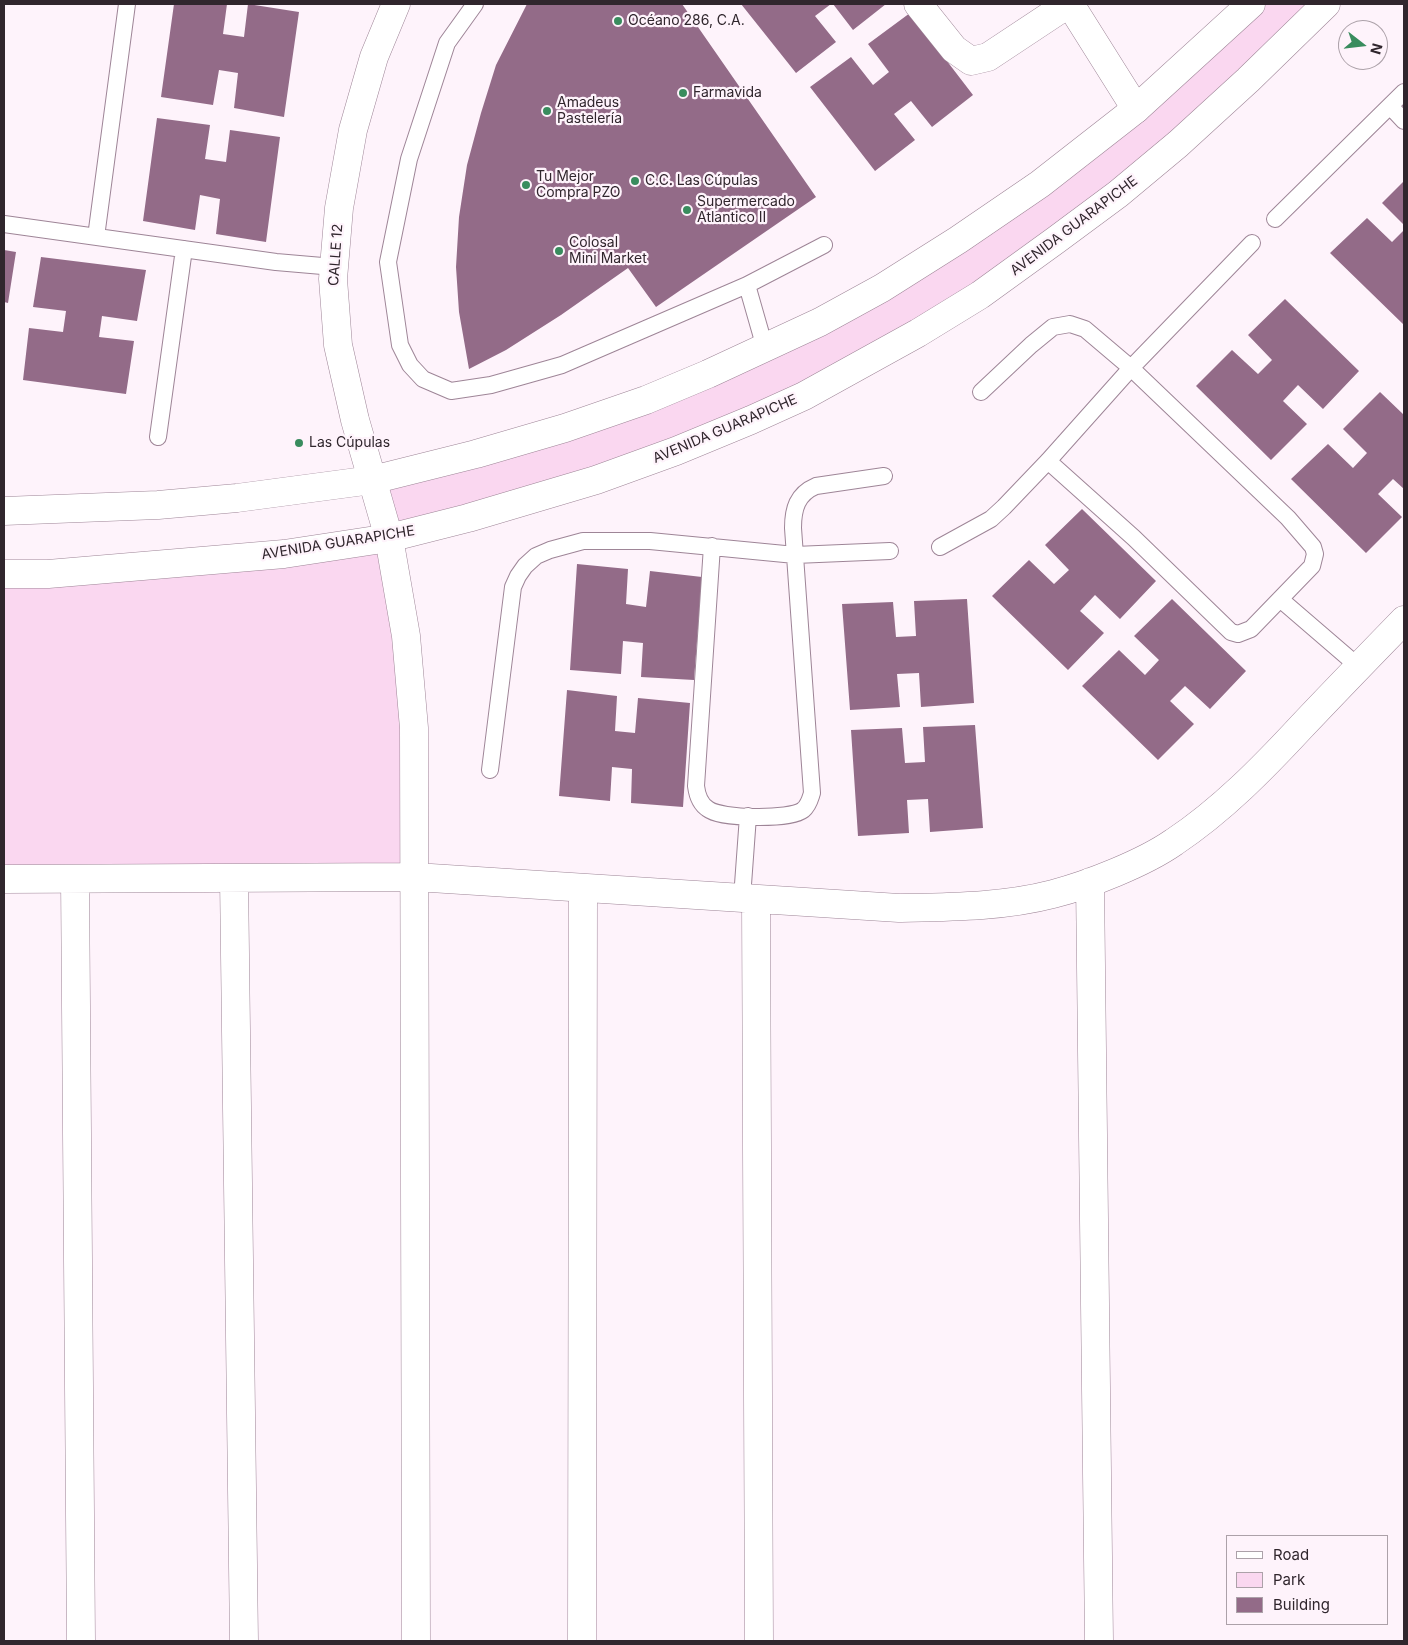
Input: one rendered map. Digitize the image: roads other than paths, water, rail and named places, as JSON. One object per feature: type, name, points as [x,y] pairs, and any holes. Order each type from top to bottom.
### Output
[{"type":"street","name":"CALLE 12","points":[[396,4],[374,57],[352,130],[339,208],[333,279],[338,344],[355,420],[389,538],[406,636],[414,728],[416,1641]]},
{"type":"street","points":[[918,4],[954,49],[971,61],[988,57],[1069,4],[1136,109]]},
{"type":"street","points":[[4,511],[178,503],[237,498],[372,480],[476,454],[565,428],[646,400],[820,322],[882,288],[958,240],[1040,184],[1136,109],[1251,4]]},
{"type":"street","name":"AVENIDA GUARAPICHE","points":[[4,574],[48,574],[284,554],[389,538],[516,504],[596,480],[676,451],[804,396],[918,333],[980,295],[1118,194],[1206,119],[1326,4]]},
{"type":"street","points":[[4,879],[415,877],[899,908],[950,907],[1010,902],[1054,894],[1129,866],[1173,843],[1207,818],[1262,768],[1404,620]]},
{"type":"street","points":[[234,878],[244,1641]]},
{"type":"street","points":[[75,879],[81,1641]]},
{"type":"street","points":[[1090,882],[1098,1641]]},
{"type":"street","points":[[582,1641],[583,888]]},
{"type":"street","points":[[749,899],[759,1641]]},
{"type":"lane","points":[[96,237],[127,4]]},
{"type":"lane","points":[[475,4],[447,43],[409,159],[388,262],[400,345],[410,365],[423,379],[451,391],[491,385],[562,365],[747,285],[824,245]]},
{"type":"lane","points":[[1275,220],[1404,92]]},
{"type":"lane","points":[[1390,106],[1404,121]]},
{"type":"lane","points":[[4,224],[276,262],[334,267]]},
{"type":"lane","points":[[940,547],[991,519],[1018,494],[1131,368],[1252,243]]},
{"type":"lane","points":[[158,437],[184,249]]},
{"type":"lane","points":[[747,285],[765,348]]},
{"type":"lane","points":[[981,392],[1053,327],[1070,324],[1085,329],[1131,368],[1309,540],[1315,554],[1312,566],[1251,629],[1238,634],[1231,632],[1134,538],[1048,461]]},
{"type":"lane","points":[[712,546],[696,786],[698,795],[702,804],[708,810],[722,814],[783,817],[795,814],[804,809],[810,802],[812,793],[792,528],[793,512],[798,499],[816,486],[884,476]]},
{"type":"lane","points":[[490,770],[513,587],[524,566],[536,556],[550,550],[583,542],[650,541],[795,555],[890,551]]},
{"type":"lane","points":[[1280,599],[1359,666]]},
{"type":"lane","points":[[748,816],[749,899]]},
{"type":"place","name":"Océano 286, C.A.","points":[[618,21]]},
{"type":"place","name":"Farmavida","points":[[683,93]]},
{"type":"place","name":"Amadeus Pastelería","points":[[547,111]]},
{"type":"place","name":"C.C. Las Cúpulas","points":[[635,181]]},
{"type":"place","name":"Tu Mejor Compra PZO","points":[[526,185]]},
{"type":"place","name":"Supermercado Atlantico II","points":[[687,210]]},
{"type":"place","name":"Colosal Mini Market","points":[[559,251]]},
{"type":"place","name":"Las Cúpulas","points":[[299,443]]}]
